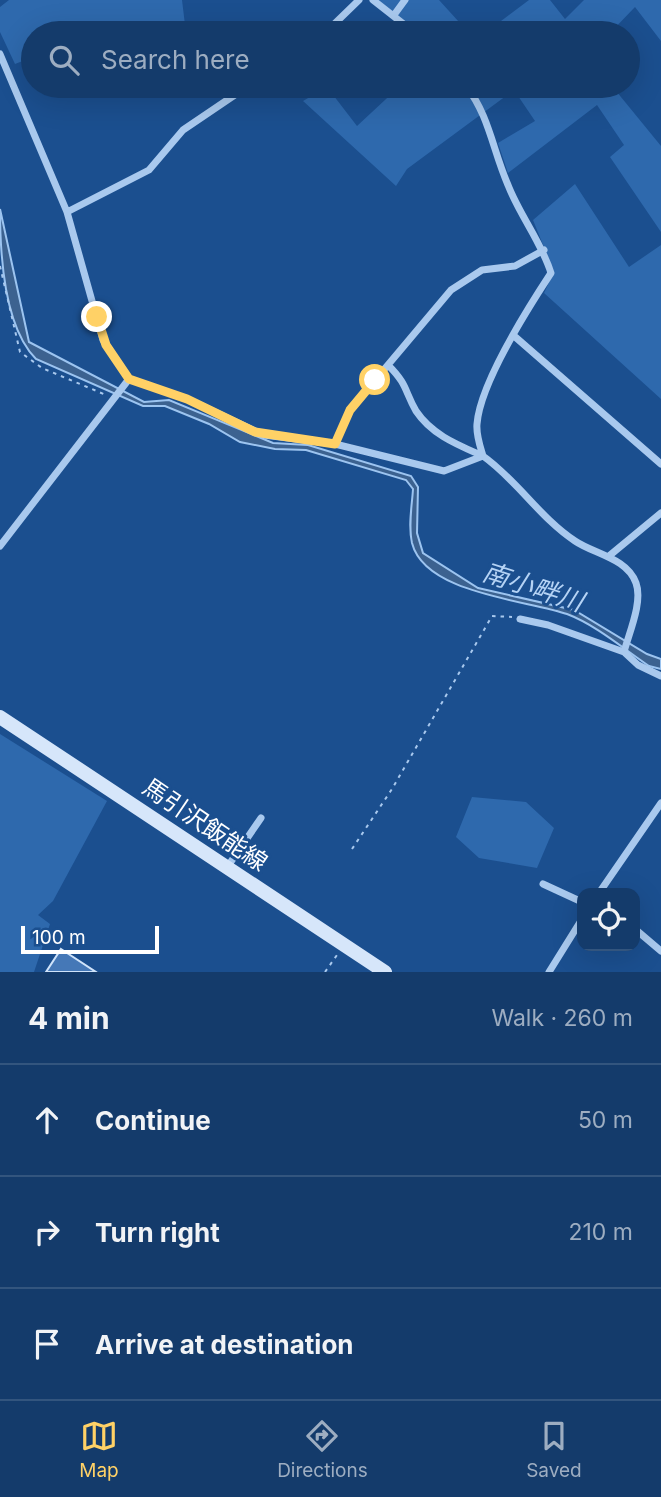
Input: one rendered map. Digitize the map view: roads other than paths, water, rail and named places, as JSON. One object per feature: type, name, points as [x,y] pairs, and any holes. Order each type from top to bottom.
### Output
[{"type":"main road","name":"馬引沢飯能線","points":[[0,717],[385,972]]},
{"type":"street","points":[[337,21],[359,0]]},
{"type":"street","points":[[373,0],[401,21]]},
{"type":"street","points":[[394,15],[405,0]]},
{"type":"street","points":[[0,54],[67,212],[103,340],[126,382],[187,399],[255,432],[335,444],[444,471],[483,456]]},
{"type":"street","points":[[67,212],[149,170],[183,130],[230,98]]},
{"type":"street","points":[[475,98],[508,187],[544,250],[551,273],[513,335],[484,399],[477,424],[483,456]]},
{"type":"street","points":[[335,444],[350,410],[452,290],[482,270],[515,266],[544,250]]},
{"type":"street","points":[[513,335],[661,464]]},
{"type":"street","points":[[387,365],[404,381],[416,411],[436,433],[483,456],[507,473],[545,515],[575,541],[609,556],[635,581],[638,597],[624,652]]},
{"type":"street","points":[[0,546],[126,382]]},
{"type":"street","points":[[609,556],[661,513]]},
{"type":"street","points":[[520,619],[548,625],[624,652],[638,665],[661,676]]},
{"type":"street","points":[[602,888],[661,803]]},
{"type":"street","points":[[228,866],[261,818]]},
{"type":"street","points":[[543,884],[577,900]]},
{"type":"street","points":[[549,972],[577,927]]},
{"type":"street","points":[[640,933],[661,951]]},
{"type":"water label","name":"南小畔川","points":[[533,587]]}]
